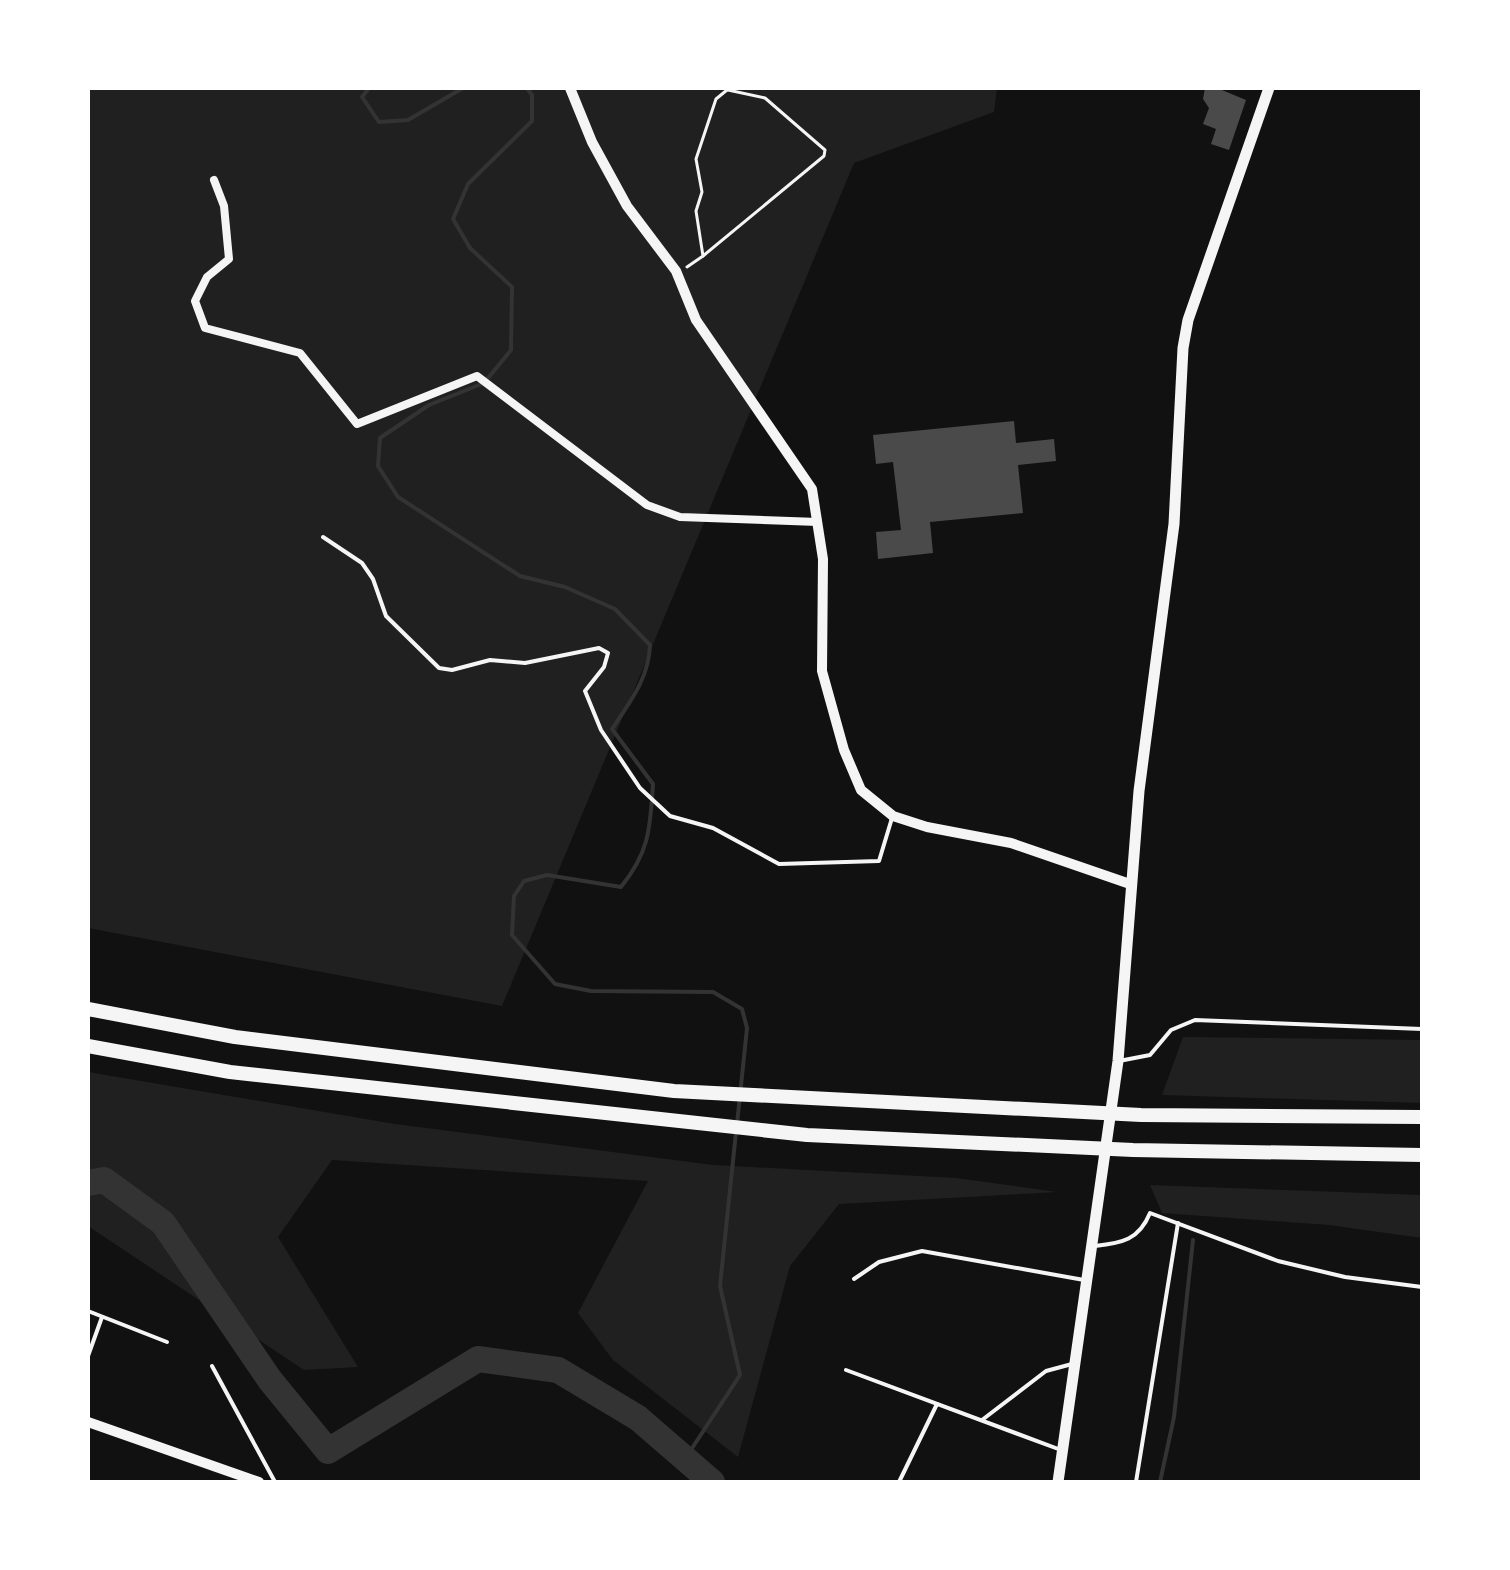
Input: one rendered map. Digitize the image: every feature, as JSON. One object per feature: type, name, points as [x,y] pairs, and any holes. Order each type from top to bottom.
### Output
[{"type":"highway","points":[[88,1009],[235,1037],[674,1091],[1141,1115],[1422,1117]]},
{"type":"highway","points":[[88,1046],[230,1072],[669,1123],[807,1135],[1066,1148],[1422,1155]]},
{"type":"main road","points":[[1058,1482],[1118,1061],[1130,884],[1174,524],[1188,320],[1269,88]]},
{"type":"street","points":[[570,88],[592,142],[627,206],[676,271],[696,320],[812,489],[823,559],[822,671],[844,750],[861,790],[893,816],[927,827],[1011,843],[1130,884]]},
{"type":"street","points":[[214,180],[224,206],[229,259],[207,277],[195,301],[205,328],[300,353],[357,424],[477,376],[647,505],[680,517],[818,522]]},
{"type":"street","points":[[88,1422],[259,1482]]},
{"type":"lane","points":[[323,537],[362,563],[373,579],[386,616],[439,668],[452,670],[490,660],[525,663],[599,648],[608,653],[604,667],[585,691],[601,730],[640,788],[670,816],[713,828],[779,864],[879,861],[893,816]]},
{"type":"lane","points":[[1118,1061],[1150,1055],[1171,1030],[1195,1020],[1422,1029]]},
{"type":"lane","points":[[1091,1246],[1124,1243],[1144,1229],[1150,1213],[1278,1261],[1345,1277],[1422,1287]]},
{"type":"lane","points":[[1136,1482],[1178,1223]]},
{"type":"lane","points":[[854,1279],[879,1262],[922,1251],[1086,1280]]},
{"type":"lane","points":[[88,1311],[167,1342]]},
{"type":"lane","points":[[88,1356],[102,1317]]},
{"type":"lane","points":[[981,1421],[1046,1371],[1074,1363]]},
{"type":"lane","points":[[212,1366],[275,1482]]},
{"type":"lane","points":[[846,1370],[1063,1451]]},
{"type":"lane","points":[[899,1482],[937,1404]]},
{"type":"path","points":[[676,271],[703,256],[824,156],[825,150],[765,98],[728,89],[716,99],[696,159],[702,192],[696,211],[703,256]]},
{"type":"shaded area","points":[[88,88],[997,88],[994,112],[854,163],[502,1006],[88,928]]},
{"type":"shaded area","points":[[1183,1037],[1422,1040],[1422,1103],[1162,1095]]},
{"type":"shaded area","points":[[88,1072],[395,1124],[713,1165],[956,1178],[1057,1192],[839,1204],[790,1266],[738,1457],[613,1360],[578,1313],[648,1181],[332,1160],[278,1237],[358,1367],[304,1370],[88,1226]]},
{"type":"shaded area","points":[[1150,1185],[1422,1195],[1422,1238],[1329,1225],[1162,1213]]},
{"type":"building","points":[[1205,88],[1217,88],[1246,100],[1229,150],[1211,144],[1216,129],[1203,124],[1209,108],[1203,99]]},
{"type":"building","points":[[1014,421],[1016,443],[1054,439],[1056,461],[1018,465],[1023,513],[930,522],[933,553],[878,559],[876,532],[901,530],[893,462],[876,464],[873,435]]},
{"type":"waterway","points":[[369,88],[362,97],[379,122],[408,120],[463,88]]},
{"type":"waterway","points":[[527,88],[532,95],[532,121],[468,184],[453,219],[470,248],[512,287],[511,350],[484,383],[429,405],[380,438],[378,466],[398,497],[520,576],[565,587],[615,609],[650,645],[642,679],[612,729],[653,784],[647,838],[638,862],[621,887],[547,875],[524,881],[514,896],[512,935],[555,984],[591,991],[713,992],[742,1009],[747,1028],[737,1124]]},
{"type":"waterway","points":[[685,1459],[740,1375],[720,1286],[736,1132]]},
{"type":"waterway","points":[[88,1183],[104,1180],[163,1223],[270,1380],[328,1451],[478,1359],[558,1370],[638,1418],[712,1482]]},
{"type":"waterway","points":[[1160,1482],[1174,1417],[1193,1240]]}]
